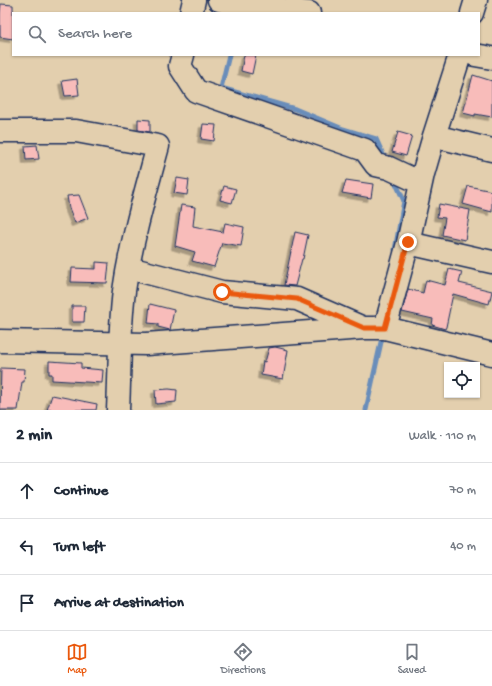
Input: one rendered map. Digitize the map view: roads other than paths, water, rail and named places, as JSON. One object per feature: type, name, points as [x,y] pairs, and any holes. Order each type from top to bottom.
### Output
[{"type":"street","points":[[191,12],[194,0]]},
{"type":"street","points":[[219,0],[233,4],[301,12]]},
{"type":"street","points":[[472,12],[476,0]]},
{"type":"street","points":[[183,56],[180,66],[196,91],[365,150],[376,165],[389,168],[421,184]]},
{"type":"street","points":[[374,328],[408,242],[423,174],[460,56]]},
{"type":"street","points":[[480,56],[492,58]]},
{"type":"street","points":[[0,131],[76,131],[158,146],[136,226],[124,291],[120,344],[118,410]]},
{"type":"street","points":[[434,136],[492,150]]},
{"type":"street","points":[[408,242],[492,262]]},
{"type":"street","points":[[128,268],[222,292],[297,299],[374,328],[492,354]]},
{"type":"street","points":[[0,341],[146,344],[374,328]]},
{"type":"waterway","points":[[229,56],[221,88],[295,109],[343,129],[376,139],[386,161]]},
{"type":"waterway","points":[[394,179],[404,201],[395,250]]},
{"type":"waterway","points":[[366,410],[383,333]]}]
